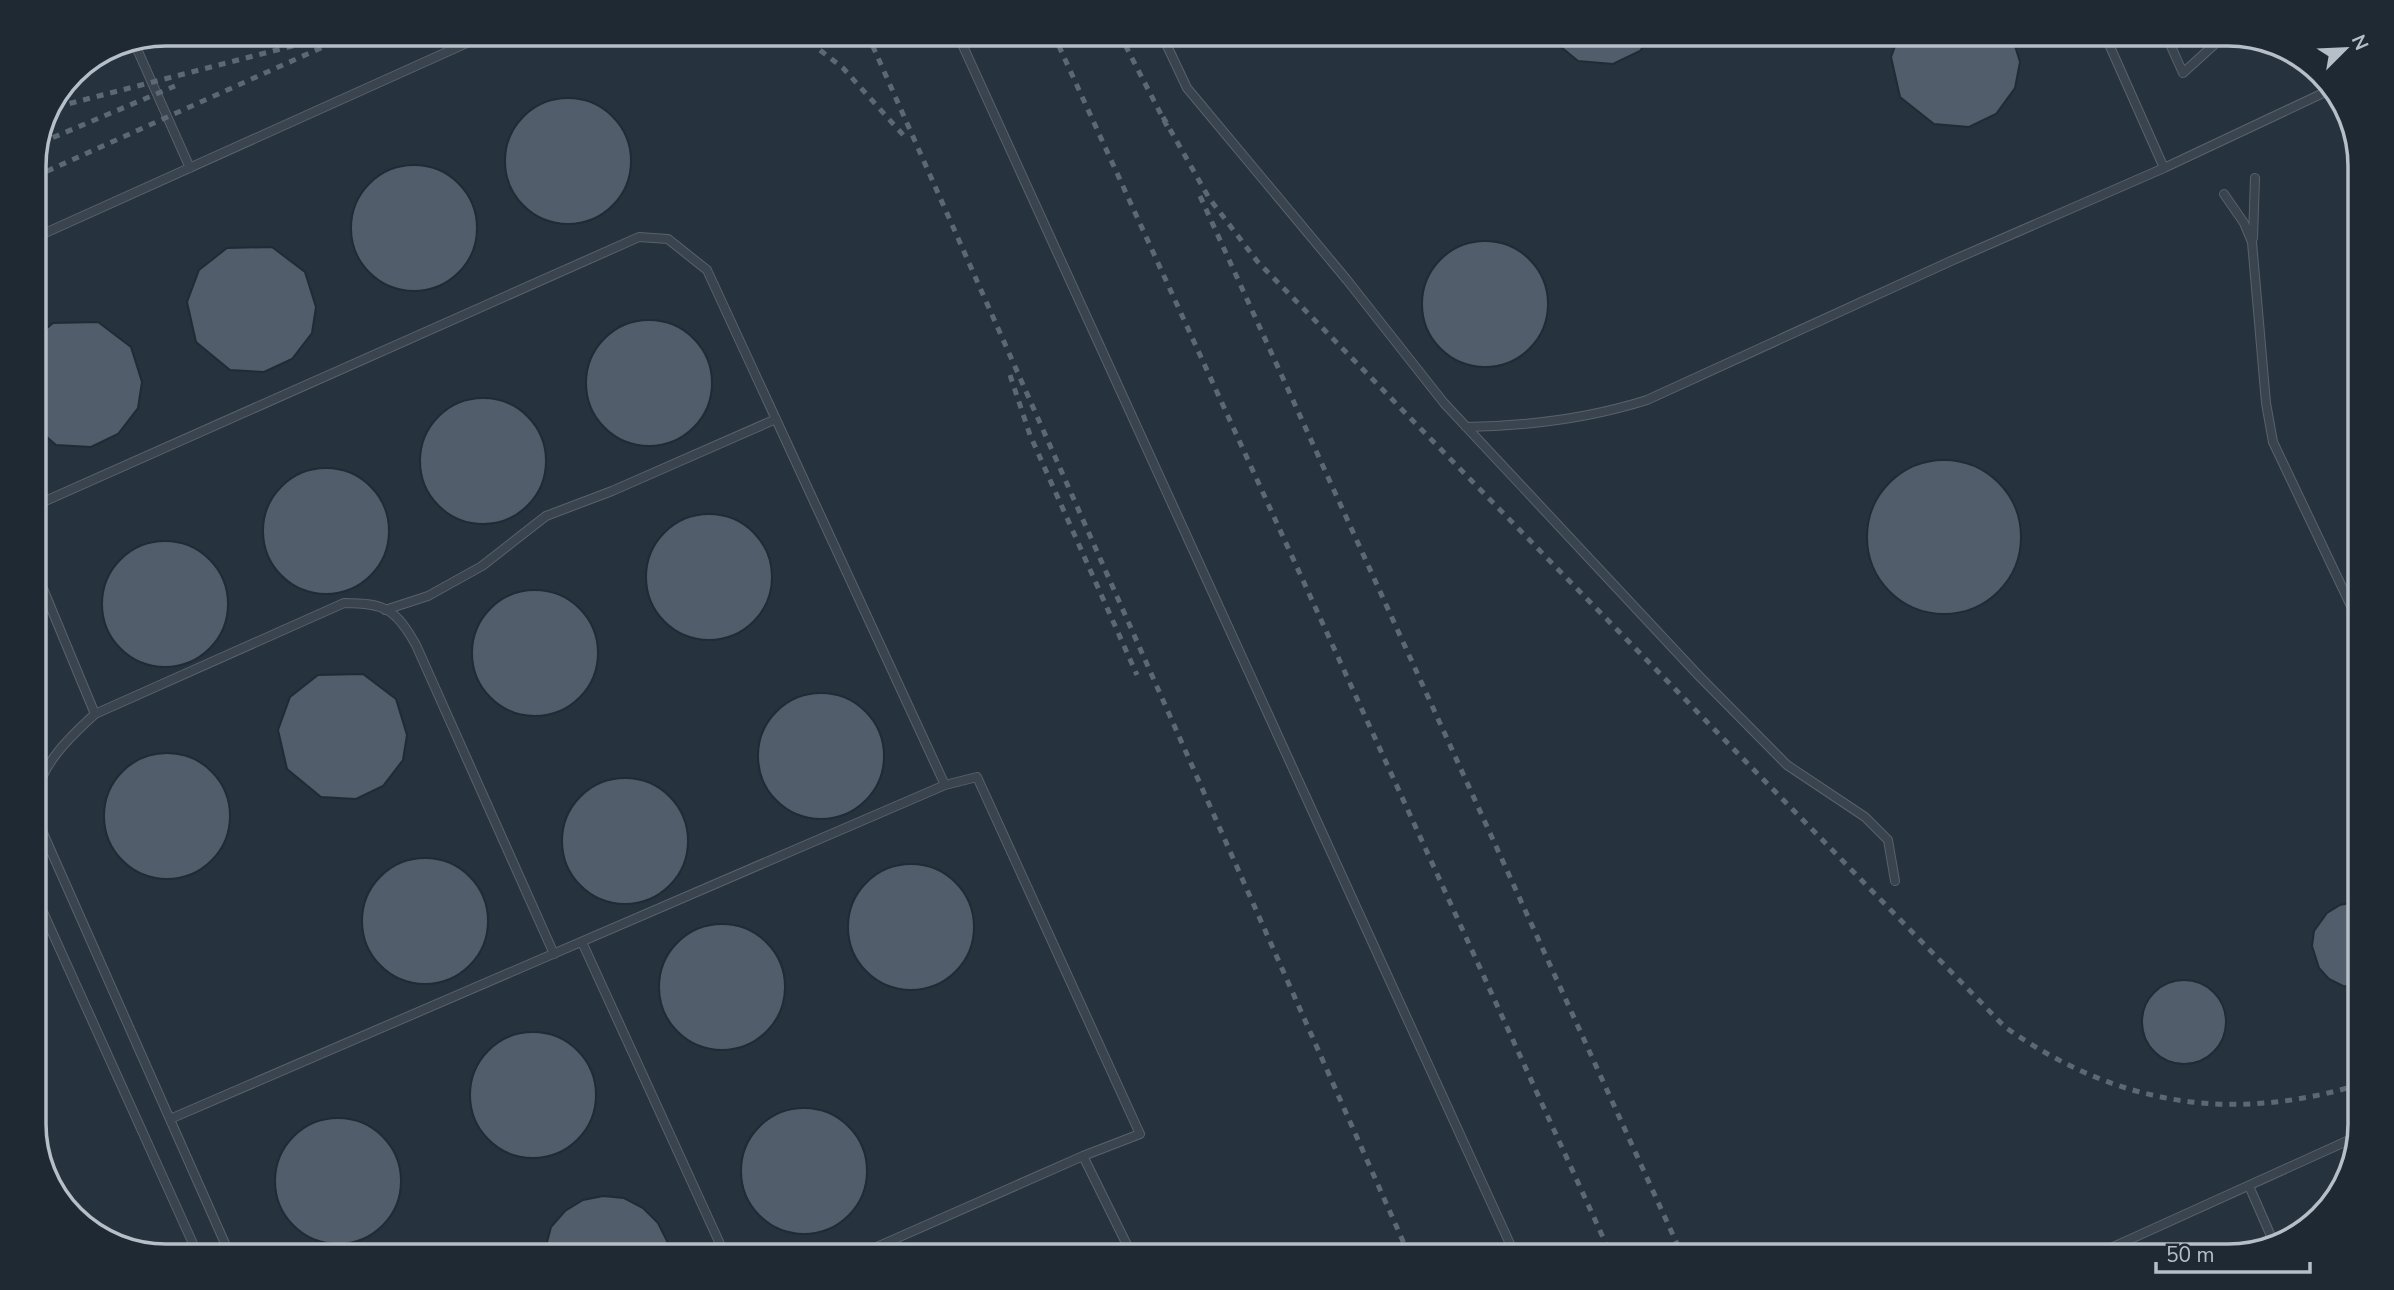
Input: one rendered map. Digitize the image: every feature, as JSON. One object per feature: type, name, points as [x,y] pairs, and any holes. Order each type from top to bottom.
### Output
[{"type":"lane","points":[[46,232],[460,46]]},
{"type":"lane","points":[[963,46],[1510,1244]]},
{"type":"lane","points":[[1168,46],[1187,89],[1466,427],[1699,676],[1787,765],[1865,817],[1888,840],[1895,881]]},
{"type":"lane","points":[[2110,46],[2164,168]]},
{"type":"lane","points":[[2171,46],[2183,73],[2213,46]]},
{"type":"lane","points":[[137,50],[190,168]]},
{"type":"lane","points":[[1466,427],[1555,422],[1607,413],[1647,400],[1951,261],[2164,168],[2323,92]]},
{"type":"lane","points":[[2255,178],[2252,242],[2266,403],[2273,442],[2348,599]]},
{"type":"lane","points":[[2224,194],[2244,223],[2252,242]]},
{"type":"lane","points":[[46,501],[639,237],[667,239],[707,270],[945,785]]},
{"type":"lane","points":[[385,610],[428,596],[482,566],[546,516],[612,491],[776,419]]},
{"type":"lane","points":[[46,596],[95,714]]},
{"type":"lane","points":[[46,771],[73,733],[95,714],[344,603],[374,603],[402,620],[416,645],[554,954]]},
{"type":"lane","points":[[170,1119],[945,785],[978,777],[1140,1134],[1083,1156],[883,1244]]},
{"type":"lane","points":[[46,840],[225,1244]]},
{"type":"lane","points":[[46,919],[193,1244]]},
{"type":"lane","points":[[582,942],[720,1244]]},
{"type":"lane","points":[[2120,1244],[2347,1141]]},
{"type":"lane","points":[[1083,1156],[1127,1244]]},
{"type":"lane","points":[[2249,1186],[2271,1236]]},
{"type":"building","points":[[1560,46],[1644,46],[1640,51],[1613,64],[1578,61]]},
{"type":"building","points":[[1895,46],[2015,46],[2020,62],[2015,88],[1996,114],[1969,127],[1934,124],[1900,97],[1891,57]]},
{"type":"building","points":[[568,98],[592,103],[613,116],[626,137],[631,161],[626,185],[613,206],[592,219],[568,224],[544,219],[523,206],[510,185],[505,161],[510,137],[523,116],[544,103]]},
{"type":"building","points":[[414,165],[438,170],[459,183],[472,204],[477,228],[472,252],[459,273],[438,286],[414,291],[390,286],[369,273],[356,252],[351,228],[356,204],[369,183],[390,170]]},
{"type":"building","points":[[1485,241],[1509,246],[1530,259],[1543,280],[1548,304],[1543,328],[1530,349],[1509,362],[1485,367],[1461,362],[1440,349],[1427,328],[1422,304],[1427,280],[1440,259],[1461,246]]},
{"type":"building","points":[[272,247],[305,272],[316,307],[312,333],[292,359],[264,372],[230,370],[196,342],[187,302],[199,270],[227,248]]},
{"type":"building","points":[[649,320],[673,325],[694,338],[707,359],[712,383],[707,407],[694,428],[673,441],[649,446],[625,441],[604,428],[591,407],[586,383],[591,359],[604,338],[625,325]]},
{"type":"building","points":[[98,322],[131,347],[142,382],[138,408],[118,434],[91,447],[56,445],[46,436],[46,329],[53,323]]},
{"type":"building","points":[[483,398],[507,403],[528,416],[541,437],[546,461],[541,485],[528,506],[507,519],[483,524],[459,519],[438,506],[425,485],[420,461],[425,437],[438,416],[459,403]]},
{"type":"building","points":[[1944,460],[1973,466],[1998,483],[2015,508],[2021,537],[2015,566],[1998,591],[1973,608],[1944,614],[1915,608],[1890,591],[1873,566],[1867,537],[1873,508],[1890,483],[1915,466]]},
{"type":"building","points":[[326,468],[350,473],[371,486],[384,507],[389,531],[384,555],[371,576],[350,589],[326,594],[302,589],[281,576],[268,555],[263,531],[268,507],[281,486],[302,473]]},
{"type":"building","points":[[709,514],[733,519],[754,532],[767,553],[772,577],[767,601],[754,622],[733,635],[709,640],[685,635],[664,622],[651,601],[646,577],[651,553],[664,532],[685,519]]},
{"type":"building","points":[[165,541],[189,546],[210,559],[223,580],[228,604],[223,628],[210,649],[189,662],[165,667],[141,662],[120,649],[107,628],[102,604],[107,580],[120,559],[141,546]]},
{"type":"building","points":[[535,590],[559,595],[580,608],[593,629],[598,653],[593,677],[580,698],[559,711],[535,716],[511,711],[490,698],[477,677],[472,653],[477,629],[490,608],[511,595]]},
{"type":"building","points":[[363,674],[396,699],[407,735],[403,760],[383,786],[356,799],[321,797],[287,769],[278,730],[290,697],[318,675]]},
{"type":"building","points":[[821,693],[845,698],[866,711],[879,732],[884,756],[879,780],[866,801],[845,814],[821,819],[797,814],[776,801],[763,780],[758,756],[763,732],[776,711],[797,698]]},
{"type":"building","points":[[167,753],[191,758],[212,771],[225,792],[230,816],[225,840],[212,861],[191,874],[167,879],[143,874],[122,861],[109,840],[104,816],[109,792],[122,771],[143,758]]},
{"type":"building","points":[[625,778],[649,783],[670,796],[683,817],[688,841],[683,865],[670,886],[649,899],[625,904],[601,899],[580,886],[567,865],[562,841],[567,817],[580,796],[601,783]]},
{"type":"building","points":[[425,858],[449,863],[469,877],[483,897],[488,921],[483,945],[469,965],[449,979],[425,984],[401,979],[381,965],[367,945],[362,921],[367,897],[381,877],[401,863]]},
{"type":"building","points":[[911,864],[935,869],[956,882],[969,903],[974,927],[969,951],[956,972],[935,985],[911,990],[887,985],[866,972],[853,951],[848,927],[853,903],[866,882],[887,869]]},
{"type":"building","points":[[2348,903],[2348,986],[2329,979],[2319,968],[2312,946],[2314,931],[2327,913]]},
{"type":"building","points":[[722,924],[746,929],[767,942],[780,963],[785,987],[780,1011],[767,1032],[746,1045],[722,1050],[698,1045],[677,1032],[664,1011],[659,987],[664,963],[677,942],[698,929]]},
{"type":"building","points":[[2184,980],[2200,983],[2214,992],[2223,1006],[2226,1022],[2223,1038],[2214,1052],[2200,1061],[2184,1064],[2168,1061],[2154,1052],[2145,1038],[2142,1022],[2145,1006],[2154,992],[2168,983]]},
{"type":"building","points":[[533,1032],[557,1037],[578,1050],[591,1071],[596,1095],[591,1119],[578,1140],[557,1153],[533,1158],[509,1153],[488,1140],[475,1119],[470,1095],[475,1071],[488,1050],[509,1037]]},
{"type":"building","points":[[804,1108],[828,1113],[849,1126],[862,1147],[867,1171],[862,1195],[849,1216],[828,1229],[804,1234],[780,1229],[759,1216],[746,1195],[741,1171],[746,1147],[759,1126],[780,1113]]},
{"type":"building","points":[[338,1118],[362,1123],[383,1136],[396,1157],[401,1181],[396,1205],[383,1226],[362,1239],[338,1244],[314,1239],[293,1226],[280,1205],[275,1181],[280,1157],[293,1136],[314,1123]]},
{"type":"building","points":[[603,1196],[624,1198],[643,1208],[658,1223],[667,1244],[546,1244],[551,1227],[565,1211],[583,1200]]},
{"type":"railway","points":[[62,105],[292,46]]},
{"type":"railway","points":[[46,172],[325,46]]},
{"type":"railway","points":[[815,46],[843,68],[905,137]]},
{"type":"railway","points":[[873,46],[1404,1244]]},
{"type":"railway","points":[[1059,46],[1606,1244]]},
{"type":"railway","points":[[1126,46],[1167,126]]},
{"type":"railway","points":[[49,139],[175,86]]},
{"type":"railway","points":[[1163,117],[1209,198],[1257,261],[2005,1027],[2047,1053],[2089,1074],[2132,1090],[2176,1100],[2220,1104],[2266,1103],[2348,1087]]},
{"type":"railway","points":[[1200,196],[1677,1244]]},
{"type":"railway","points":[[1010,375],[1030,435],[1137,675]]}]
